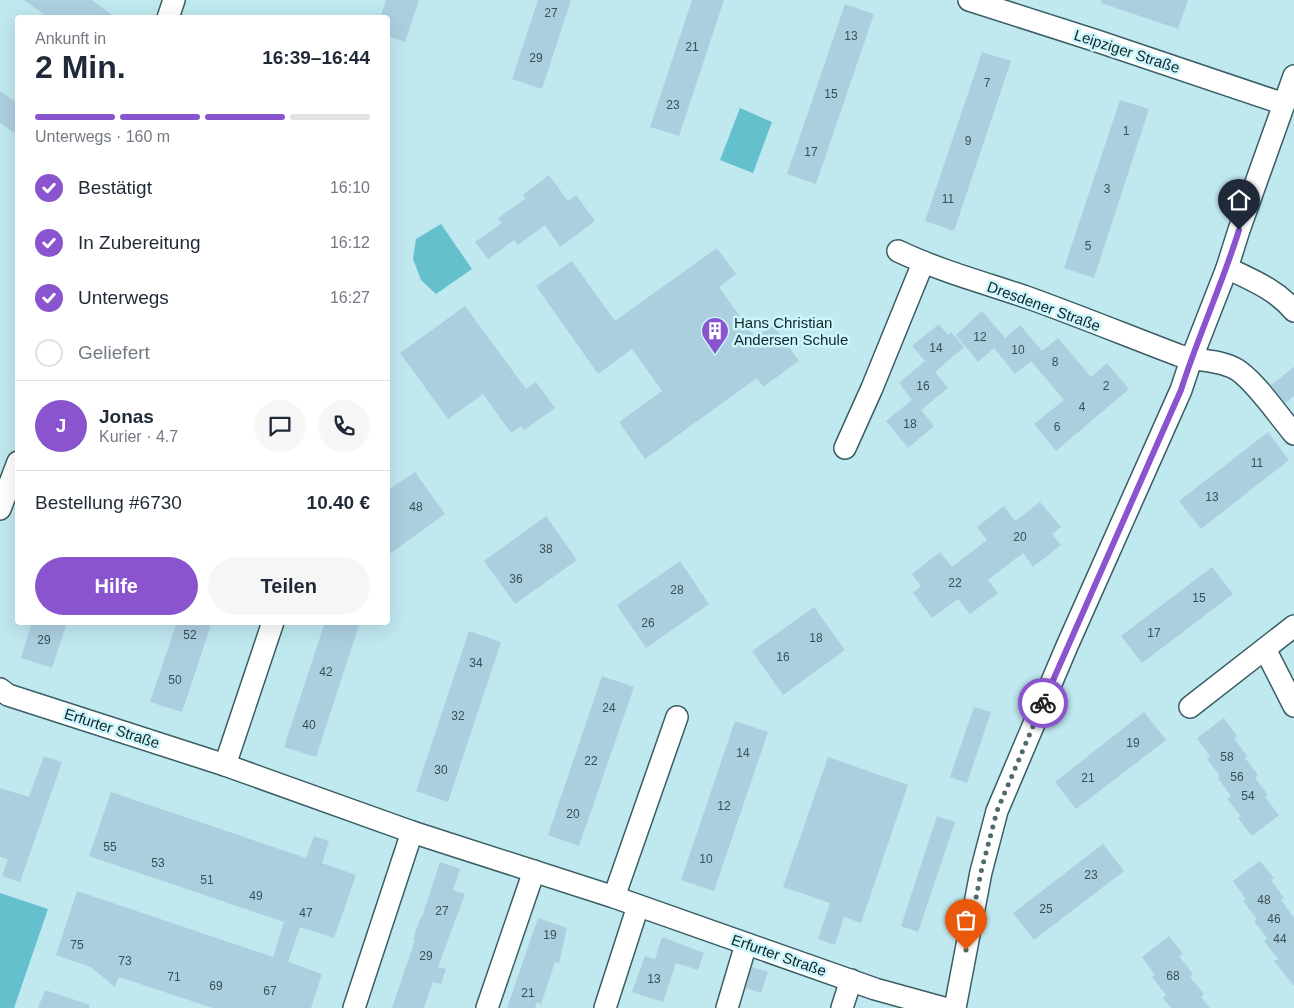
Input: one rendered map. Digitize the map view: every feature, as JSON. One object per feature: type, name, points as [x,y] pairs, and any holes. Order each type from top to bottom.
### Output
[{"type":"street","points":[[169,15],[174,0]]},
{"type":"street","name":"Leipziger Straße","points":[[969,0],[1284,104]]},
{"type":"street","points":[[955,1008],[981,872],[997,811],[1067,646],[1181,390],[1227,268],[1294,76]]},
{"type":"street","name":"Dresdener Straße","points":[[898,251],[923,263],[1029,298],[1191,360],[1228,364],[1240,372],[1294,434]]},
{"type":"street","points":[[845,448],[872,388],[923,263]]},
{"type":"street","points":[[1227,268],[1266,287],[1285,300],[1294,311]]},
{"type":"street","points":[[0,508],[15,470]]},
{"type":"street","points":[[225,765],[272,625]]},
{"type":"street","points":[[1190,707],[1294,626]]},
{"type":"street","points":[[1265,649],[1294,706]]},
{"type":"street","name":"Erfurter Straße","points":[[0,689],[8,695],[225,765],[412,832],[614,897],[875,989],[944,1008]]},
{"type":"street","points":[[614,897],[677,718]]},
{"type":"street","points":[[354,1008],[412,832]]},
{"type":"street","points":[[487,1008],[534,871]]},
{"type":"street","points":[[605,1008],[638,906]]},
{"type":"street","points":[[726,1008],[746,944]]},
{"type":"street","points":[[842,1008],[851,980]]},
{"type":"shaded area","points":[[740,108],[772,122],[753,173],[720,160]]},
{"type":"shaded area","points":[[441,224],[472,269],[436,294],[421,280],[413,259],[416,239]]},
{"type":"shaded area","points":[[0,893],[48,909],[14,1008],[0,1008]]},
{"type":"building","points":[[24,0],[92,0],[112,15],[45,15]]},
{"type":"building","points":[[386,0],[419,0],[405,42],[390,37],[390,15],[381,15]]},
{"type":"building","points":[[538,0],[571,0],[542,89],[512,79]]},
{"type":"building","points":[[692,0],[724,0],[679,136],[650,127]]},
{"type":"building","points":[[1101,0],[1188,0],[1178,29],[1101,3]]},
{"type":"building","points":[[845,4],[874,14],[816,184],[787,174]]},
{"type":"building","points":[[982,52],[1011,61],[954,231],[925,221]]},
{"type":"building","points":[[0,91],[15,102],[15,133],[0,123]]},
{"type":"building","points":[[1120,100],[1149,109],[1094,278],[1064,268]]},
{"type":"building","points":[[549,175],[568,201],[576,195],[595,221],[560,247],[545,225],[518,245],[514,240],[488,259],[475,242],[502,223],[498,218],[525,199],[523,195]]},
{"type":"building","name":"Hans Christian Andersen Schule","points":[[717,248],[736,274],[719,287],[755,338],[773,325],[799,361],[763,387],[757,378],[645,459],[619,422],[662,391],[632,349],[598,374],[536,286],[572,261],[615,321]]},
{"type":"building","points":[[465,306],[526,389],[536,382],[555,408],[524,430],[521,426],[511,433],[483,394],[448,419],[400,353]]},
{"type":"building","points":[[982,311],[1005,338],[1020,325],[1042,351],[1058,338],[1091,377],[1107,363],[1129,389],[1056,451],[1034,424],[1064,400],[1031,361],[1015,374],[994,348],[978,362],[956,335]]},
{"type":"building","points":[[939,324],[948,335],[951,332],[964,347],[935,372],[948,388],[921,410],[934,426],[908,448],[886,421],[912,400],[899,383],[925,361],[912,346]]},
{"type":"building","points":[[1294,367],[1294,396],[1285,403],[1271,385]]},
{"type":"building","points":[[1268,432],[1289,460],[1201,529],[1179,501]]},
{"type":"building","points":[[415,472],[445,514],[390,554],[390,489]]},
{"type":"building","points":[[1040,502],[1061,527],[1052,534],[1061,545],[1033,567],[1023,553],[988,580],[998,593],[970,614],[958,599],[932,618],[913,593],[921,586],[912,574],[940,552],[952,567],[987,540],[977,527],[1004,506],[1015,521]]},
{"type":"building","points":[[546,516],[577,560],[515,604],[484,561]]},
{"type":"building","points":[[680,561],[709,604],[646,648],[617,605]]},
{"type":"building","points":[[1212,567],[1233,594],[1142,663],[1121,636]]},
{"type":"building","points":[[814,607],[845,650],[783,695],[752,651]]},
{"type":"building","points":[[31,625],[66,625],[52,668],[21,658]]},
{"type":"building","points":[[176,625],[211,625],[182,712],[150,702]]},
{"type":"building","points":[[324,625],[359,625],[316,757],[284,747]]},
{"type":"building","points":[[469,631],[501,642],[448,802],[416,791]]},
{"type":"building","points":[[602,676],[634,687],[579,846],[548,835]]},
{"type":"building","points":[[974,707],[991,712],[967,783],[950,777]]},
{"type":"building","points":[[1144,712],[1166,740],[1076,809],[1055,782]]},
{"type":"building","points":[[1224,718],[1237,736],[1234,738],[1247,756],[1245,758],[1258,775],[1255,778],[1268,795],[1265,797],[1279,815],[1252,836],[1238,818],[1241,816],[1227,799],[1231,796],[1218,778],[1220,776],[1207,759],[1210,756],[1197,738]]},
{"type":"building","points":[[735,721],[768,732],[714,891],[681,880]]},
{"type":"building","points":[[44,756],[62,762],[20,882],[2,876],[8,859],[0,857],[0,788],[29,797]]},
{"type":"building","points":[[828,757],[908,785],[861,923],[844,917],[835,945],[818,939],[830,903],[783,887]]},
{"type":"building","points":[[111,792],[306,858],[314,836],[329,841],[322,863],[356,875],[334,938],[300,927],[288,962],[322,974],[311,1008],[213,1008],[119,977],[115,987],[91,967],[56,955],[77,891],[273,957],[284,922],[89,856]]},
{"type":"building","points":[[937,816],[955,822],[918,932],[901,926]]},
{"type":"building","points":[[1103,844],[1124,871],[1034,940],[1013,913]]},
{"type":"building","points":[[1260,861],[1274,878],[1271,880],[1284,898],[1281,900],[1294,918],[1294,986],[1274,961],[1278,959],[1264,941],[1267,938],[1254,921],[1257,919],[1243,901],[1246,899],[1233,881]]},
{"type":"building","points":[[440,862],[460,869],[453,890],[465,894],[438,967],[446,969],[441,984],[433,982],[424,1008],[392,1008],[415,940],[413,939]]},
{"type":"building","points":[[538,918],[567,928],[559,963],[555,962],[541,1004],[537,1002],[535,1008],[507,1008]]},
{"type":"building","points":[[1169,936],[1183,954],[1179,956],[1193,974],[1190,977],[1204,994],[1201,997],[1210,1008],[1171,1008],[1163,998],[1166,995],[1152,977],[1155,975],[1142,957]]},
{"type":"building","points":[[662,937],[704,953],[698,970],[676,963],[663,1002],[632,992],[645,956],[655,959]]},
{"type":"building","points":[[752,967],[768,972],[761,993],[746,988]]},
{"type":"building","points":[[45,990],[90,1005],[89,1008],[38,1008]]},
{"type":"way so far","points":[[966,950],[981,872],[997,811],[1043,703]]},
{"type":"place","name":"Hans Christian Andersen Schule","points":[[715,355]]},
{"type":"route","points":[[1043,703],[1181,390],[1227,268],[1239,230]]}]
